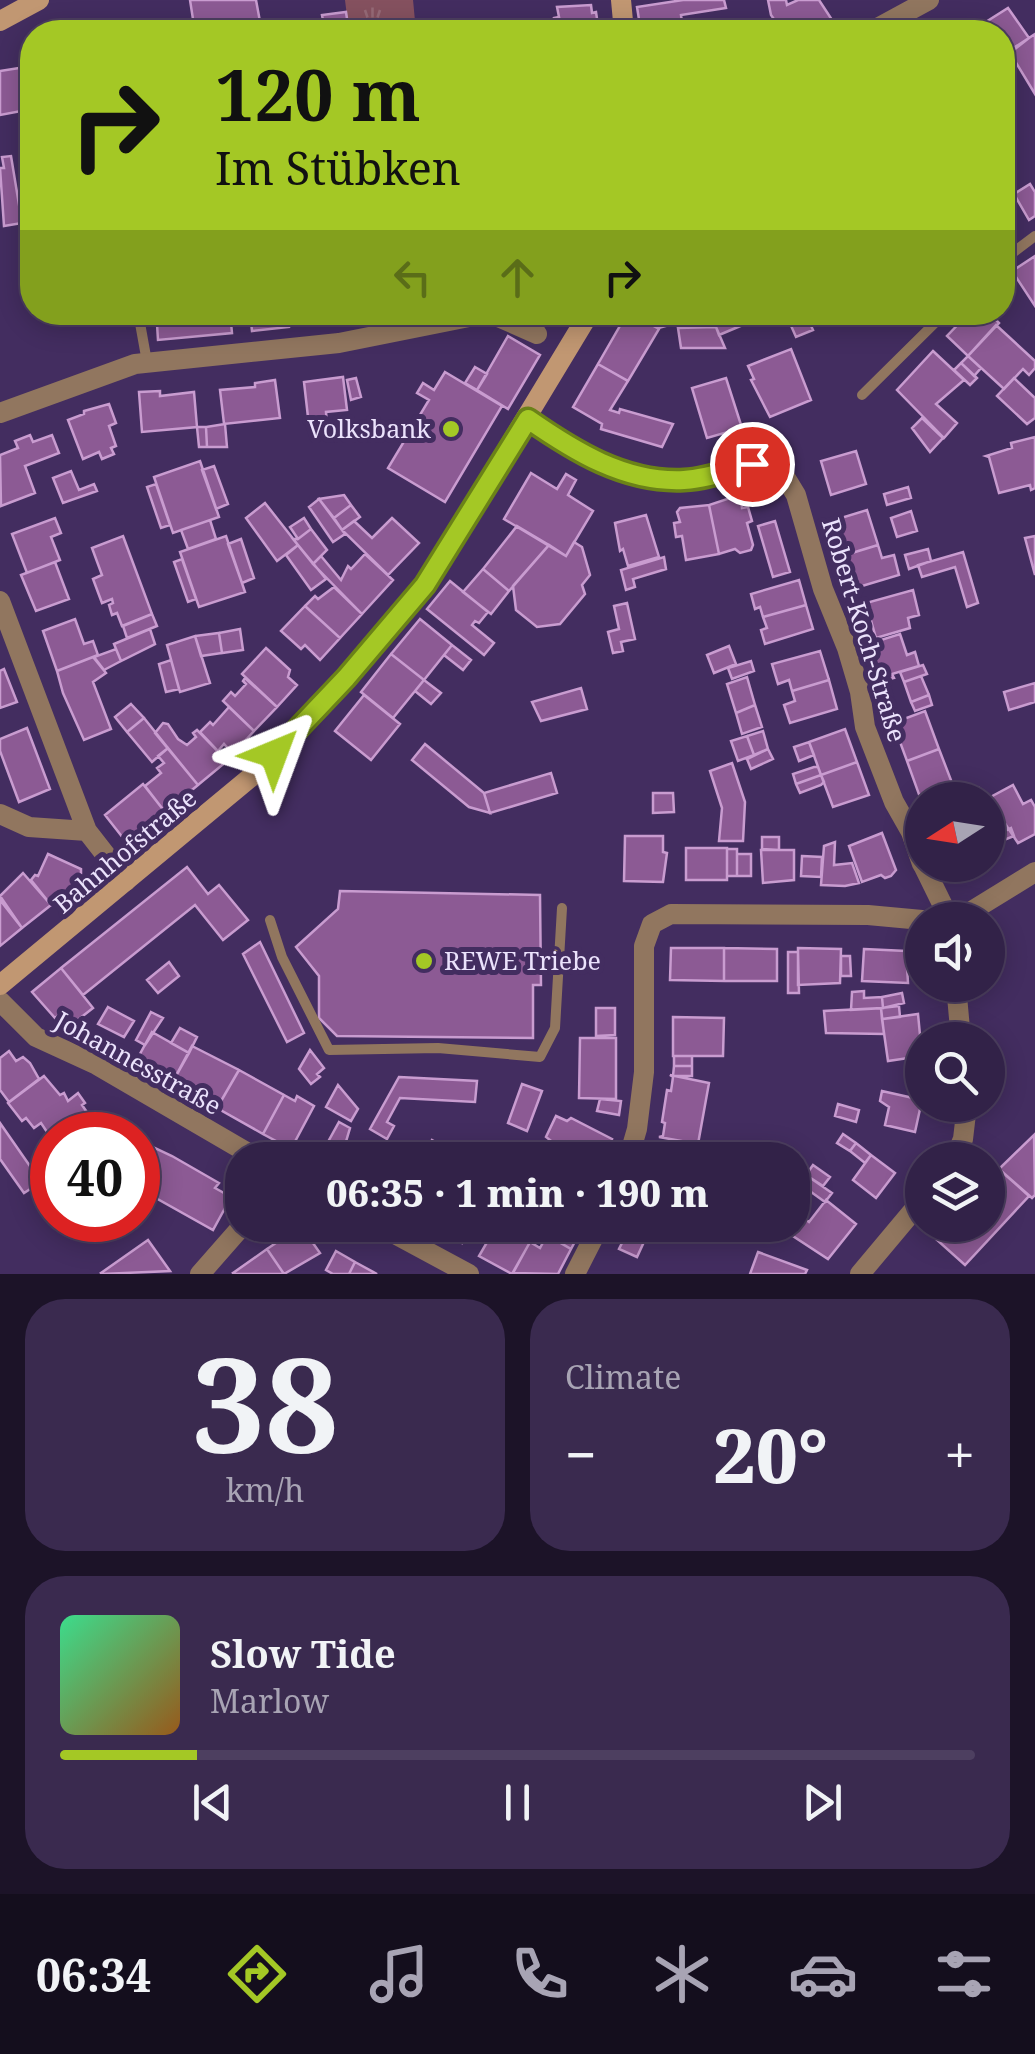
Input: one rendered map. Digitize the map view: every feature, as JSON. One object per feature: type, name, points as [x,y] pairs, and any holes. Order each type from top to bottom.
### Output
[{"type":"street","points":[[0,21],[38,0]]},
{"type":"street","points":[[892,20],[929,0]]},
{"type":"street","points":[[0,413],[130,366],[340,343],[432,325]]},
{"type":"street","points":[[516,325],[538,334]]},
{"type":"street","name":"Bahnhofstraße","points":[[0,985],[251,777],[346,678],[425,585],[582,325]]},
{"type":"street","name":"Robert-Koch-Straße","points":[[528,419],[589,458],[654,478],[684,480],[752,464],[778,467],[796,495],[824,589],[852,662],[866,727],[905,821]]},
{"type":"street","points":[[0,602],[87,831],[126,881]]},
{"type":"street","points":[[0,814],[29,827],[87,831]]},
{"type":"street","points":[[984,902],[1035,872]]},
{"type":"street","points":[[632,1142],[640,1106],[644,946],[652,924],[671,914],[905,918]]},
{"type":"street","name":"Johannesstraße","points":[[0,1001],[36,1036],[97,1065],[229,1142]]},
{"type":"street","points":[[860,1274],[905,1220]]},
{"type":"street","points":[[200,1274],[229,1242]]},
{"type":"street","points":[[410,1242],[470,1274]]},
{"type":"street","points":[[575,1274],[591,1242]]},
{"type":"lane","points":[[1015,251],[1035,236]]},
{"type":"lane","points":[[141,325],[148,363]]},
{"type":"lane","points":[[862,394],[933,325]]},
{"type":"lane","points":[[270,920],[282,957],[329,1050],[438,1048],[540,1057],[555,1028],[562,908]]},
{"type":"green space","points":[[345,0],[413,0],[415,20],[348,20]]},
{"type":"building","points":[[190,0],[256,0],[260,20],[193,20]]},
{"type":"building","points":[[683,0],[724,0],[726,8],[681,15],[682,20],[639,20],[637,7]]},
{"type":"building","points":[[768,0],[786,0],[787,5],[798,0],[819,0],[832,20],[775,20]]},
{"type":"building","points":[[591,5],[597,20],[554,20],[559,17],[557,7]]},
{"type":"building","points":[[1008,8],[1029,38],[1015,49],[1015,20],[989,20]]},
{"type":"building","points":[[346,12],[347,20],[323,20],[322,15]]},
{"type":"building","points":[[1035,34],[1035,94],[1015,61],[1015,47]]},
{"type":"building","points":[[20,68],[20,111],[0,115],[0,71]]},
{"type":"building","points":[[11,156],[20,211],[20,223],[4,226],[0,168],[4,168],[2,157]]},
{"type":"building","points":[[1030,184],[1035,192],[1035,216],[1029,220],[1015,193]]},
{"type":"building","points":[[1035,256],[1035,306],[1015,276],[1015,269]]},
{"type":"building","points":[[157,325],[231,325],[232,333],[158,340]]},
{"type":"building","points":[[251,325],[289,325],[289,327],[252,331]]},
{"type":"building","points":[[620,325],[652,325],[659,329],[628,381],[598,364]]},
{"type":"building","points":[[715,325],[743,325],[719,335]]},
{"type":"building","points":[[791,325],[811,325],[813,330],[796,337]]},
{"type":"building","points":[[958,325],[997,325],[968,356],[947,336]]},
{"type":"building","points":[[996,325],[1035,361],[1029,375],[1023,369],[1004,389],[968,356]]},
{"type":"building","points":[[716,327],[725,348],[681,348],[678,328]]},
{"type":"building","points":[[508,336],[540,355],[508,409],[477,390]]},
{"type":"building","points":[[791,349],[811,400],[770,417],[748,366]]},
{"type":"building","points":[[933,351],[964,380],[936,404],[957,423],[944,438],[897,390]]},
{"type":"building","points":[[968,356],[981,368],[974,376],[961,363]]},
{"type":"building","points":[[961,363],[977,378],[970,385],[954,370]]},
{"type":"building","points":[[598,364],[628,381],[610,410],[619,413],[620,409],[673,424],[662,447],[601,429],[602,424],[573,407]]},
{"type":"building","points":[[475,367],[487,374],[477,390],[465,383]]},
{"type":"building","name":"Volksbank","points":[[445,372],[502,406],[445,502],[388,468],[429,400],[417,393],[423,383],[434,390]]},
{"type":"building","points":[[343,377],[347,410],[326,412],[327,424],[309,426],[304,382]]},
{"type":"building","points":[[356,378],[361,397],[351,400],[347,380]]},
{"type":"building","points":[[726,378],[742,428],[707,438],[692,388]]},
{"type":"building","points":[[1014,378],[1035,398],[1035,418],[1027,424],[997,396]]},
{"type":"building","points":[[275,380],[280,418],[224,424],[220,390],[255,387],[255,383]]},
{"type":"building","points":[[160,391],[160,396],[194,392],[197,427],[142,432],[139,392]]},
{"type":"building","points":[[109,404],[116,423],[109,426],[116,446],[111,448],[114,454],[102,459],[99,452],[83,459],[68,420]]},
{"type":"building","points":[[922,418],[943,438],[930,452],[912,428]]},
{"type":"building","points":[[225,424],[227,447],[207,447],[206,427]]},
{"type":"building","points":[[197,427],[206,427],[207,447],[199,447]]},
{"type":"building","points":[[30,435],[33,442],[52,435],[59,453],[25,466],[35,493],[1,506],[0,455],[18,448],[15,441]]},
{"type":"building","points":[[1035,437],[1035,488],[1031,490],[1030,485],[999,493],[986,456],[1012,448],[1011,443]]},
{"type":"building","points":[[856,451],[866,484],[831,495],[821,461]]},
{"type":"building","points":[[200,461],[219,517],[173,533],[154,477]]},
{"type":"building","points":[[214,466],[228,504],[216,509],[202,470]]},
{"type":"building","points":[[71,471],[79,490],[94,484],[97,491],[63,503],[53,478]]},
{"type":"building","points":[[531,473],[557,489],[566,474],[576,480],[568,495],[593,511],[566,556],[504,519]]},
{"type":"building","points":[[156,484],[170,525],[161,528],[147,487]]},
{"type":"building","points":[[908,487],[911,498],[887,505],[884,494]]},
{"type":"building","points":[[344,495],[351,505],[334,518],[319,499]]},
{"type":"building","points":[[736,496],[741,498],[742,508],[748,507],[752,521],[747,523],[753,545],[751,550],[740,553],[735,549],[719,554],[709,505]]},
{"type":"building","points":[[319,499],[345,534],[333,542],[309,507]]},
{"type":"building","points":[[265,503],[298,545],[277,561],[246,518]]},
{"type":"building","points":[[351,505],[360,517],[342,530],[334,518]]},
{"type":"building","points":[[709,505],[719,554],[686,560],[682,536],[676,537],[674,523],[680,522],[677,512],[680,508]]},
{"type":"building","points":[[867,510],[878,545],[842,556],[831,521]]},
{"type":"building","points":[[911,511],[917,531],[897,537],[891,518]]},
{"type":"building","points":[[646,515],[659,557],[628,566],[623,549],[620,551],[615,523]]},
{"type":"building","points":[[55,518],[61,533],[51,537],[60,560],[27,573],[12,534]]},
{"type":"building","points":[[304,518],[311,529],[298,539],[290,527]]},
{"type":"building","points":[[392,518],[419,543],[388,575],[342,530],[354,521],[372,538]]},
{"type":"building","points":[[210,520],[216,539],[188,549],[181,530]]},
{"type":"building","points":[[775,521],[790,572],[773,577],[758,526]]},
{"type":"building","points":[[517,526],[549,545],[509,591],[483,569]]},
{"type":"building","points":[[311,529],[327,550],[313,564],[293,539]]},
{"type":"building","points":[[123,536],[152,614],[122,626],[117,613],[112,615],[112,599],[102,603],[93,579],[102,575],[92,548]]},
{"type":"building","points":[[226,536],[245,592],[199,607],[180,552]]},
{"type":"building","points":[[1035,536],[1035,575],[1025,538]]},
{"type":"building","points":[[241,539],[254,578],[242,583],[228,544]]},
{"type":"building","points":[[574,542],[582,547],[590,575],[582,585],[585,594],[560,624],[537,627],[516,610],[513,586],[549,545],[566,556]]},
{"type":"building","points":[[298,545],[326,579],[311,590],[286,555]]},
{"type":"building","points":[[878,545],[882,558],[894,555],[899,575],[852,589],[842,556]]},
{"type":"building","points":[[928,549],[931,561],[909,569],[905,555]]},
{"type":"building","points":[[963,552],[978,603],[967,607],[955,567],[922,577],[918,565]]},
{"type":"building","points":[[365,554],[393,580],[362,614],[313,564],[321,556],[341,580],[348,566],[351,569]]},
{"type":"building","points":[[664,557],[666,569],[633,579],[635,587],[626,590],[621,570]]},
{"type":"building","points":[[182,559],[196,599],[188,602],[174,562]]},
{"type":"building","points":[[55,562],[69,599],[36,611],[21,575]]},
{"type":"building","points":[[483,569],[509,591],[491,614],[463,592]]},
{"type":"building","points":[[799,580],[806,605],[763,617],[760,607],[755,609],[751,594]]},
{"type":"building","points":[[450,581],[488,612],[472,625],[494,643],[484,655],[427,609]]},
{"type":"building","points":[[334,587],[362,614],[340,638],[305,606]]},
{"type":"building","points":[[913,590],[919,615],[908,618],[910,628],[876,638],[866,603]]},
{"type":"building","points":[[627,603],[635,639],[621,642],[623,651],[613,653],[608,632],[619,629],[614,606]]},
{"type":"building","points":[[806,605],[813,629],[765,644],[761,630],[767,628],[763,617]]},
{"type":"building","points":[[305,606],[340,638],[320,660],[305,645],[301,649],[281,631]]},
{"type":"building","points":[[152,614],[157,626],[127,638],[123,626]]},
{"type":"building","points":[[75,619],[84,644],[93,641],[98,655],[57,671],[43,631]]},
{"type":"building","points":[[420,619],[452,645],[424,680],[391,654]]},
{"type":"building","points":[[150,629],[155,644],[121,661],[114,644]]},
{"type":"building","points":[[240,629],[243,650],[222,653],[219,633]]},
{"type":"building","points":[[219,633],[222,653],[201,656],[195,636]]},
{"type":"building","points":[[900,634],[907,655],[915,652],[919,666],[878,682],[868,644]]},
{"type":"building","points":[[195,636],[210,683],[180,692],[167,645]]},
{"type":"building","points":[[452,645],[471,660],[463,670],[444,655]]},
{"type":"building","points":[[729,646],[736,664],[714,673],[707,655]]},
{"type":"building","points":[[266,648],[290,670],[288,677],[297,685],[277,707],[242,674]]},
{"type":"building","points":[[116,649],[121,661],[104,670],[94,657]]},
{"type":"building","points":[[820,651],[829,680],[792,691],[789,680],[778,684],[772,664]]},
{"type":"building","points":[[391,654],[424,680],[393,718],[361,692]]},
{"type":"building","points":[[93,657],[106,673],[93,682],[111,729],[84,740],[57,671]]},
{"type":"building","points":[[171,660],[179,689],[166,692],[159,664]]},
{"type":"building","points":[[751,661],[754,671],[732,679],[728,668]]},
{"type":"building","points":[[923,665],[927,674],[904,682],[900,672]]},
{"type":"building","points":[[4,669],[17,702],[0,708],[0,671]]},
{"type":"building","points":[[921,676],[929,695],[911,702],[904,682]]},
{"type":"building","points":[[747,677],[755,705],[736,713],[727,684]]},
{"type":"building","points":[[245,678],[277,707],[254,731],[223,701],[231,692],[235,696],[246,684]]},
{"type":"building","points":[[424,680],[441,693],[431,704],[415,691]]},
{"type":"building","points":[[829,680],[837,709],[790,723],[784,705],[795,701],[792,691]]},
{"type":"building","points":[[1035,683],[1035,702],[1009,710],[1004,692]]},
{"type":"building","points":[[581,688],[587,709],[541,721],[532,702]]},
{"type":"building","points":[[364,695],[400,724],[371,760],[335,731]]},
{"type":"building","points":[[929,695],[932,705],[915,711],[911,702]]},
{"type":"building","points":[[131,704],[144,718],[127,732],[115,717]]},
{"type":"building","points":[[755,705],[762,727],[742,734],[736,713]]},
{"type":"building","points":[[229,707],[254,731],[233,754],[224,744],[218,751],[200,732],[210,722],[213,725]]},
{"type":"building","points":[[925,711],[939,749],[907,761],[893,723]]},
{"type":"building","points":[[144,718],[168,748],[152,762],[127,732]]},
{"type":"building","points":[[163,723],[187,745],[196,737],[193,733],[197,730],[227,761],[198,785],[155,733]]},
{"type":"building","points":[[27,728],[50,789],[19,802],[0,751],[0,739]]},
{"type":"building","points":[[845,729],[857,762],[821,775],[809,742]]},
{"type":"building","points":[[763,731],[768,749],[754,755],[747,736]]},
{"type":"building","points":[[747,736],[754,755],[738,761],[731,741]]},
{"type":"building","points":[[809,742],[814,755],[799,761],[794,747]]},
{"type":"building","points":[[425,744],[484,793],[490,813],[469,807],[412,760]]},
{"type":"building","points":[[168,748],[198,785],[165,812],[145,786],[161,773],[157,768],[164,763],[158,756]]},
{"type":"building","points":[[768,749],[773,759],[751,769],[747,759]]},
{"type":"building","points":[[939,749],[952,782],[915,782],[907,761]]},
{"type":"building","points":[[857,762],[869,795],[833,807],[821,775]]},
{"type":"building","points":[[732,763],[745,802],[743,841],[719,841],[722,808],[710,771]]},
{"type":"building","points":[[818,767],[821,775],[796,784],[793,774]]},
{"type":"building","points":[[551,773],[557,793],[490,813],[484,793]]},
{"type":"building","points":[[821,775],[821,785],[800,793],[796,784]]},
{"type":"building","points":[[143,784],[165,812],[127,843],[105,815]]},
{"type":"building","points":[[1013,785],[1023,804],[1031,800],[1035,807],[1035,834],[1018,843],[1005,824],[1005,789]]},
{"type":"building","points":[[653,793],[673,793],[674,812],[653,813]]},
{"type":"building","points":[[1005,826],[1007,830],[1011,828],[1014,836],[1005,840]]},
{"type":"building","points":[[882,833],[896,870],[891,876],[881,875],[862,882],[849,846]]},
{"type":"building","points":[[625,836],[663,836],[663,852],[667,853],[663,882],[624,881]]},
{"type":"building","points":[[762,837],[779,837],[779,850],[762,849]]},
{"type":"building","points":[[835,842],[834,865],[852,863],[859,883],[821,885],[824,846]]},
{"type":"building","points":[[686,848],[727,848],[727,880],[686,880]]},
{"type":"building","points":[[727,849],[737,849],[737,876],[727,876]]},
{"type":"building","points":[[761,850],[794,850],[794,880],[763,883]]},
{"type":"building","points":[[48,854],[81,869],[81,881],[51,905],[31,880],[38,876]]},
{"type":"building","points":[[737,854],[751,854],[751,876],[737,876]]},
{"type":"building","points":[[802,856],[822,857],[821,877],[801,876]]},
{"type":"building","points":[[187,867],[208,894],[219,885],[248,920],[223,940],[195,905],[83,995],[61,968]]},
{"type":"building","points":[[23,873],[51,905],[22,928],[0,896]]},
{"type":"building","name":"REWE Triebe","points":[[340,891],[540,895],[541,985],[533,985],[533,1038],[337,1036],[319,1018],[319,976],[296,947],[338,909]]},
{"type":"building","points":[[0,900],[22,928],[0,946]]},
{"type":"building","points":[[260,942],[304,1033],[287,1042],[243,954]]},
{"type":"building","points":[[671,948],[724,948],[724,981],[670,980]]},
{"type":"building","points":[[724,948],[777,949],[777,981],[724,981]]},
{"type":"building","points":[[798,948],[841,949],[840,983],[798,985]]},
{"type":"building","points":[[864,949],[905,951],[905,983],[862,981]]},
{"type":"building","points":[[788,952],[798,952],[799,993],[788,993]]},
{"type":"building","points":[[841,956],[850,956],[851,976],[841,976]]},
{"type":"building","points":[[169,962],[179,976],[158,993],[147,980]]},
{"type":"building","points":[[61,968],[93,1008],[70,1026],[60,1014],[55,1018],[32,992]]},
{"type":"building","points":[[864,991],[864,998],[882,997],[883,1008],[851,1010],[852,992]]},
{"type":"building","points":[[902,993],[904,1003],[883,1008],[882,997]]},
{"type":"building","points":[[899,1006],[900,1017],[882,1019],[881,1008]]},
{"type":"building","points":[[108,1007],[134,1021],[124,1037],[98,1024]]},
{"type":"building","points":[[596,1008],[615,1008],[615,1035],[596,1036]]},
{"type":"building","points":[[881,1008],[884,1034],[826,1033],[824,1011]]},
{"type":"building","points":[[151,1012],[163,1018],[145,1045],[136,1040]]},
{"type":"building","points":[[918,1014],[919,1022],[905,1022],[905,1058],[888,1061],[882,1019]]},
{"type":"building","points":[[673,1017],[724,1018],[723,1056],[673,1056]]},
{"type":"building","points":[[180,1028],[197,1037],[189,1053],[171,1043]]},
{"type":"building","points":[[152,1032],[189,1053],[172,1083],[135,1063]]},
{"type":"building","points":[[580,1038],[616,1038],[616,1099],[579,1098]]},
{"type":"building","points":[[192,1046],[239,1070],[217,1108],[172,1083]]},
{"type":"building","points":[[310,1050],[324,1068],[311,1084],[299,1069]]},
{"type":"building","points":[[9,1051],[16,1061],[23,1057],[30,1063],[39,1079],[9,1102],[0,1090],[0,1058]]},
{"type":"building","points":[[674,1056],[692,1056],[692,1066],[674,1066]]},
{"type":"building","points":[[674,1066],[692,1066],[692,1076],[673,1076]]},
{"type":"building","points":[[239,1070],[284,1095],[263,1134],[217,1108]]},
{"type":"building","points":[[670,1075],[709,1083],[698,1142],[659,1137],[663,1136],[667,1090],[671,1091]]},
{"type":"building","points":[[44,1076],[68,1101],[78,1093],[87,1112],[30,1112],[30,1123],[26,1118],[22,1121],[8,1103]]},
{"type":"building","points":[[399,1077],[477,1081],[475,1102],[400,1098],[387,1122],[394,1126],[387,1139],[370,1129]]},
{"type":"building","points":[[522,1084],[542,1091],[527,1131],[508,1123]]},
{"type":"building","points":[[338,1085],[358,1109],[351,1121],[326,1107]]},
{"type":"building","points":[[882,1091],[905,1096],[905,1122],[917,1122],[915,1132],[885,1125],[889,1107],[880,1101]]},
{"type":"building","points":[[284,1095],[295,1101],[297,1096],[314,1106],[295,1142],[278,1142],[263,1134]]},
{"type":"building","points":[[600,1099],[621,1101],[619,1115],[597,1111]]},
{"type":"building","points":[[838,1104],[859,1110],[856,1122],[835,1116]]},
{"type":"building","points":[[556,1116],[567,1121],[571,1118],[612,1139],[552,1142],[546,1137]]},
{"type":"building","points":[[339,1122],[350,1128],[346,1142],[328,1142]]},
{"type":"building","points":[[0,1123],[30,1166],[30,1189],[24,1193],[0,1159]]},
{"type":"building","points":[[843,1134],[856,1143],[850,1151],[837,1143]]},
{"type":"building","points":[[1034,1135],[1032,1198],[1005,1174],[1005,1163]]},
{"type":"building","points":[[856,1143],[871,1155],[865,1163],[850,1151]]},
{"type":"building","points":[[160,1150],[219,1183],[215,1188],[225,1194],[225,1208],[213,1230],[160,1200]]},
{"type":"building","points":[[871,1155],[895,1173],[876,1198],[853,1180]]},
{"type":"building","points":[[813,1165],[830,1177],[823,1186],[810,1178]]},
{"type":"building","points":[[1005,1175],[1029,1196],[1005,1222]]},
{"type":"building","points":[[810,1178],[832,1193],[825,1202],[810,1191]]},
{"type":"building","points":[[826,1200],[856,1224],[828,1259],[802,1242],[810,1242],[810,1221]]},
{"type":"building","points":[[145,1242],[149,1242],[170,1271],[102,1274]]},
{"type":"building","points":[[277,1242],[312,1242],[320,1253],[284,1274],[267,1249]]},
{"type":"building","points":[[487,1242],[530,1242],[512,1274],[479,1256]]},
{"type":"building","points":[[530,1242],[540,1248],[543,1242],[559,1242],[571,1249],[558,1274],[513,1273]]},
{"type":"building","points":[[622,1242],[644,1242],[637,1257],[619,1249]]},
{"type":"building","points":[[939,1242],[986,1242],[965,1265]]},
{"type":"building","points":[[267,1249],[284,1274],[233,1273]]},
{"type":"building","points":[[336,1251],[355,1262],[349,1274],[326,1270]]},
{"type":"building","points":[[758,1252],[807,1270],[805,1274],[750,1274]]},
{"type":"building","points":[[355,1262],[377,1274],[349,1274]]},
{"type":"place","name":"Volksbank","points":[[451,429]]},
{"type":"place","name":"REWE Triebe","points":[[424,961]]},
{"type":"route","points":[[274,754],[346,678],[425,585],[528,419],[589,458],[654,478],[706,477],[752,464]]}]
